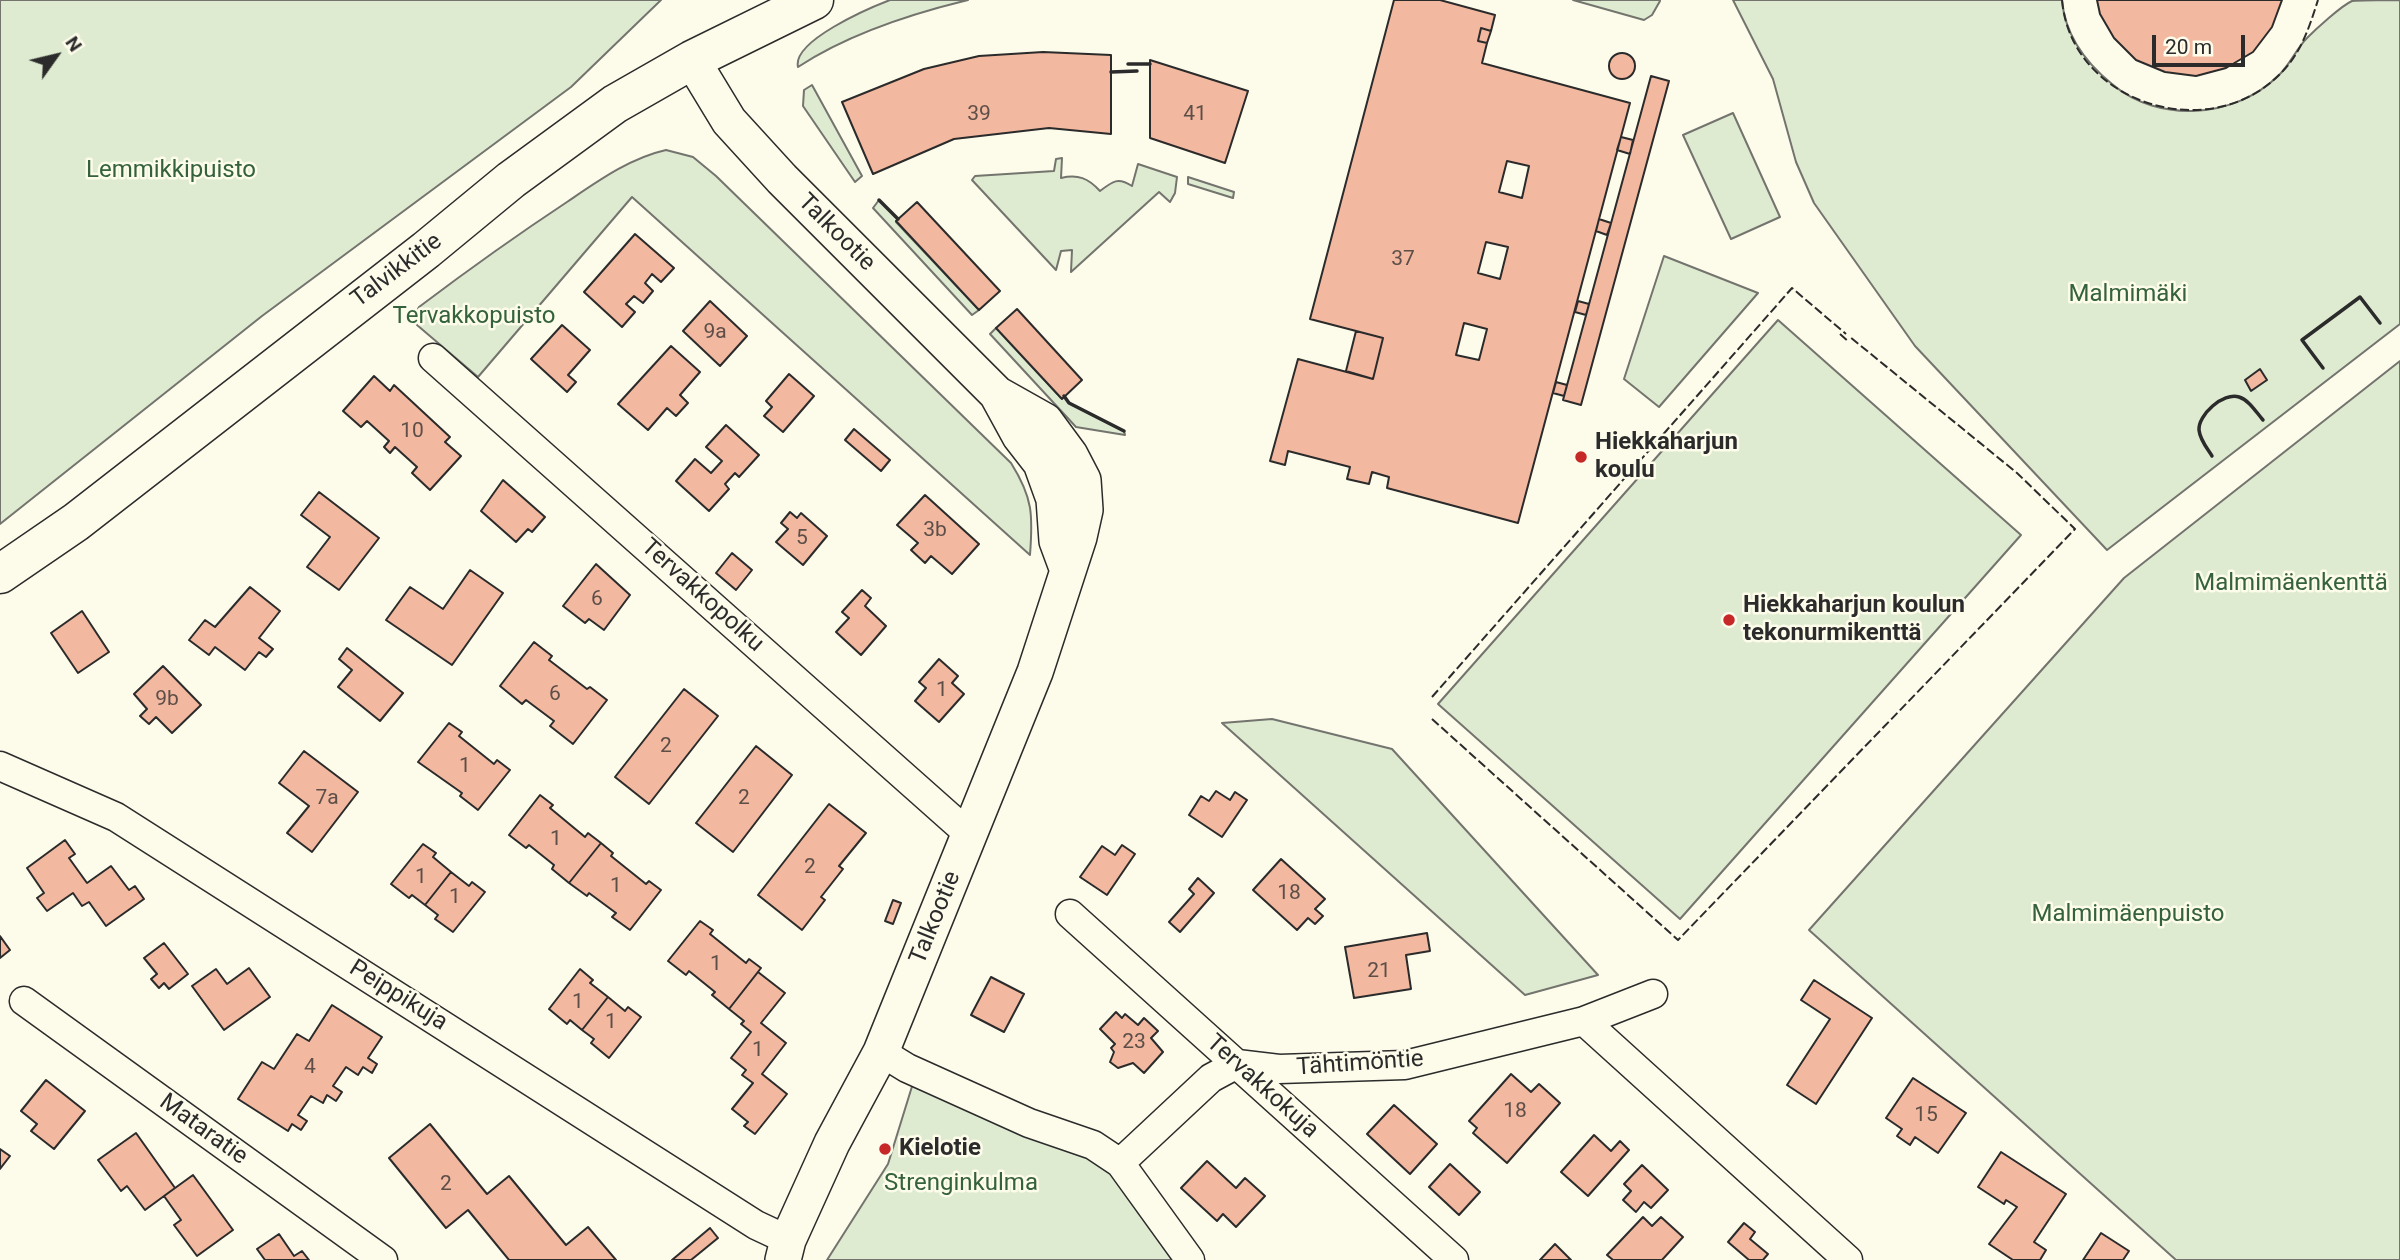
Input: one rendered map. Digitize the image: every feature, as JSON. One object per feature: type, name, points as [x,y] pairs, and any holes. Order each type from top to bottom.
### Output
[{"type":"main road","name":"Talvikkitie","points":[[0,574],[76,522],[426,250],[511,180],[615,103],[692,60],[814,0]]},
{"type":"street","name":"Talkootie","points":[[692,60],[729,121],[751,146],[997,394],[1020,436],[1041,463],[1054,499],[1057,541],[1067,568],[1035,672],[881,1052],[832,1143],[785,1250]]},
{"type":"street","name":"Tervakkopolku","points":[[433,358],[970,835]]},
{"type":"street","name":"Peippikuja","points":[[0,766],[116,817],[756,1225],[785,1250]]},
{"type":"street","name":"Tervakkokuja","points":[[1070,914],[1454,1260]]},
{"type":"street","name":"Tähtimöntie","points":[[1237,1064],[1279,1069],[1405,1065],[1584,1021],[1653,994]]},
{"type":"street","name":"Mataratie","points":[[24,1001],[383,1260]]},
{"type":"street","points":[[1584,1021],[1849,1260]]},
{"type":"street","points":[[881,1052],[907,1068],[1029,1123],[1093,1145],[1120,1163],[1190,1260]]},
{"type":"street","points":[[1120,1163],[1211,1078],[1237,1064]]},
{"type":"green space","name":"Lemmikkipuisto","points":[[0,0],[661,0],[571,87],[262,316],[0,524]]},
{"type":"green space","points":[[890,0],[968,0],[880,26],[817,55],[798,67],[799,57],[819,36]]},
{"type":"green space","points":[[1573,0],[1660,1],[1652,15],[1644,20]]},
{"type":"green space","name":"Malmimäki","points":[[1733,0],[2062,0],[2067,25],[2078,47],[2112,84],[2131,97],[2152,106],[2197,111],[2241,101],[2260,90],[2282,72],[2311,34],[2352,1],[2400,0],[2400,324],[2107,550],[1915,346],[1814,203],[1796,162],[1773,79]]},
{"type":"green space","points":[[812,85],[862,176],[855,182],[803,106],[804,90]]},
{"type":"green space","points":[[1733,113],[1780,217],[1731,239],[1683,135]]},
{"type":"green space","name":"Tervakkopuisto","points":[[666,150],[693,157],[716,176],[1011,463],[1024,487],[1030,507],[1030,555],[632,197],[478,377],[417,325],[415,315],[419,307],[511,240],[615,171]]},
{"type":"green space","points":[[1062,158],[1061,178],[1082,178],[1100,191],[1116,181],[1132,186],[1138,164],[1177,177],[1175,193],[1170,202],[1159,192],[1071,272],[1072,250],[1061,251],[1056,270],[972,180],[975,176],[1054,171],[1056,159]]},
{"type":"green space","points":[[1188,177],[1234,192],[1233,198],[1188,184]]},
{"type":"green space","points":[[879,200],[898,219],[896,222],[979,310],[972,315],[873,208]]},
{"type":"green space","points":[[1664,256],[1758,293],[1659,407],[1624,379]]},
{"type":"green space","name":"Hiekkaharjun koulun tekonurmikenttä","points":[[1778,320],[2021,535],[1680,919],[1438,704]]},
{"type":"green space","points":[[996,328],[1061,398],[1064,396],[1069,403],[1124,431],[1125,435],[1076,427],[990,334]]},
{"type":"green space","name":"Malmimäenpuisto","points":[[2400,361],[2400,1260],[2176,1260],[1809,930],[2124,578]]},
{"type":"green space","points":[[1272,719],[1392,749],[1598,975],[1525,995],[1222,723]]},
{"type":"green space","name":"Strenginkulma","points":[[914,1080],[1109,1166],[1178,1260],[827,1260],[888,1164]]},
{"type":"building","points":[[1394,0],[1440,0],[1495,15],[1491,31],[1481,28],[1478,41],[1487,43],[1482,63],[1630,103],[1518,523],[1387,488],[1389,477],[1372,472],[1369,484],[1347,479],[1350,467],[1288,451],[1285,465],[1270,461],[1298,359],[1373,379],[1383,338],[1310,319]],"holes":[[[1507,161],[1529,166],[1522,198],[1499,192]],[[1486,242],[1508,247],[1500,279],[1478,273]],[[1464,323],[1487,329],[1479,360],[1456,355]]]},
{"type":"building","points":[[2097,0],[2282,0],[2272,27],[2253,52],[2226,68],[2196,76],[2165,72],[2136,60],[2114,38],[2100,14]]},
{"type":"building","points":[[1481,28],[1491,31],[1487,43],[1478,41]]},
{"type":"building","points":[[1043,52],[1111,55],[1111,134],[1049,128],[954,139],[873,174],[842,102],[924,69],[979,56]]},
{"type":"building","points":[[1622,53],[1631,57],[1635,66],[1631,75],[1622,79],[1613,75],[1609,66],[1613,57]]},
{"type":"building","points":[[1150,60],[1248,91],[1225,163],[1150,138]]},
{"type":"building","points":[[1651,76],[1669,81],[1581,405],[1563,400]]},
{"type":"building","points":[[1621,137],[1633,140],[1630,154],[1617,150]]},
{"type":"building","points":[[917,202],[1000,291],[979,310],[896,221]]},
{"type":"building","points":[[1599,219],[1611,223],[1607,235],[1596,231]]},
{"type":"building","points":[[635,234],[674,268],[661,282],[652,274],[645,283],[653,291],[643,303],[634,296],[626,304],[635,312],[622,327],[584,292]]},
{"type":"building","points":[[710,301],[747,336],[720,366],[683,331]]},
{"type":"building","points":[[1578,301],[1589,304],[1586,315],[1575,312]]},
{"type":"building","points":[[1017,309],[1082,380],[1062,399],[996,328]]},
{"type":"building","points":[[562,325],[590,350],[568,375],[576,382],[567,392],[531,359]]},
{"type":"building","points":[[1356,331],[1383,338],[1373,379],[1346,371]]},
{"type":"building","points":[[671,346],[700,372],[680,395],[688,403],[676,416],[667,408],[648,430],[618,404]]},
{"type":"building","points":[[2260,369],[2267,380],[2251,391],[2245,380]]},
{"type":"building","points":[[789,374],[814,396],[783,432],[764,416],[772,407],[766,401]]},
{"type":"building","points":[[374,376],[390,391],[394,385],[450,437],[445,442],[461,456],[430,490],[412,473],[417,467],[395,447],[390,453],[384,447],[389,441],[367,421],[361,427],[343,411]]},
{"type":"building","points":[[1556,382],[1567,385],[1564,396],[1553,393]]},
{"type":"building","points":[[726,425],[759,455],[739,477],[735,473],[725,484],[729,489],[709,511],[676,481],[695,459],[711,473],[722,461],[706,447]]},
{"type":"building","points":[[854,429],[890,460],[881,471],[845,440]]},
{"type":"building","points":[[503,480],[545,517],[532,532],[528,529],[516,542],[481,511]]},
{"type":"building","points":[[319,492],[379,538],[339,590],[307,567],[330,537],[301,515]]},
{"type":"building","points":[[925,495],[979,544],[952,574],[931,556],[925,563],[911,550],[918,543],[897,525]]},
{"type":"building","points":[[790,512],[797,518],[801,513],[827,536],[803,565],[776,542],[788,529],[781,523]]},
{"type":"building","points":[[732,553],[752,570],[736,590],[716,573]]},
{"type":"building","points":[[596,564],[630,595],[604,630],[589,619],[585,623],[563,606]]},
{"type":"building","points":[[470,570],[503,593],[452,665],[386,620],[410,587],[443,609]]},
{"type":"building","points":[[250,587],[280,611],[259,638],[273,649],[266,657],[259,652],[245,670],[215,647],[209,655],[189,640],[205,620],[215,627]]},
{"type":"building","points":[[862,590],[871,598],[865,606],[886,626],[861,655],[836,632],[849,618],[842,612]]},
{"type":"building","points":[[82,611],[109,652],[78,673],[51,633]]},
{"type":"building","points":[[534,642],[552,656],[549,660],[587,689],[590,687],[607,700],[573,744],[550,726],[554,721],[526,700],[522,704],[500,686]]},
{"type":"building","points":[[347,648],[403,693],[380,721],[338,687],[352,670],[339,659]]},
{"type":"building","points":[[939,659],[958,676],[952,683],[964,694],[939,722],[915,701],[926,688],[919,682]]},
{"type":"building","points":[[163,666],[201,705],[172,733],[156,717],[149,724],[140,716],[147,709],[134,694]]},
{"type":"building","points":[[684,689],[718,716],[649,804],[615,777]]},
{"type":"building","points":[[449,723],[462,732],[459,736],[494,764],[497,760],[510,770],[478,810],[460,796],[462,793],[418,762]]},
{"type":"building","points":[[756,746],[792,775],[733,852],[696,823]]},
{"type":"building","points":[[304,751],[358,792],[312,852],[287,833],[309,806],[279,783]]},
{"type":"building","points":[[1216,791],[1230,800],[1235,792],[1247,800],[1222,837],[1189,815],[1201,796],[1209,801]]},
{"type":"building","points":[[540,795],[553,805],[550,808],[585,837],[588,833],[601,843],[569,883],[552,869],[554,865],[529,845],[526,848],[509,835]]},
{"type":"building","points":[[829,804],[866,833],[839,866],[843,869],[821,897],[825,900],[802,930],[758,895]]},
{"type":"building","points":[[65,840],[75,854],[69,858],[87,883],[111,866],[129,890],[135,886],[144,899],[106,926],[89,902],[82,906],[73,893],[47,911],[37,898],[44,893],[27,868]]},
{"type":"building","points":[[601,843],[613,853],[611,856],[646,884],[649,881],[661,890],[630,930],[612,917],[616,913],[589,893],[587,896],[569,883]]},
{"type":"building","points":[[423,844],[436,853],[433,857],[451,872],[425,905],[412,895],[409,898],[391,884]]},
{"type":"building","points":[[1122,845],[1135,854],[1107,895],[1080,877],[1102,846],[1115,855]]},
{"type":"building","points":[[1281,859],[1325,899],[1315,909],[1323,916],[1315,924],[1308,918],[1297,930],[1253,890]]},
{"type":"building","points":[[451,872],[469,886],[472,882],[485,892],[453,932],[435,919],[438,915],[425,905]]},
{"type":"building","points":[[1198,878],[1214,893],[1180,932],[1169,922],[1194,894],[1189,889]]},
{"type":"building","points":[[893,900],[901,903],[893,924],[885,921]]},
{"type":"building","points":[[700,921],[713,930],[710,934],[746,963],[749,959],[761,968],[729,1009],[712,995],[715,992],[689,971],[686,975],[668,961]]},
{"type":"building","points":[[1427,933],[1430,951],[1406,955],[1411,989],[1354,998],[1345,947]]},
{"type":"building","points":[[0,936],[10,950],[0,958]]},
{"type":"building","points":[[164,943],[188,974],[169,989],[164,983],[159,988],[151,979],[157,974],[144,958]]},
{"type":"building","points":[[249,968],[270,997],[224,1030],[192,986],[216,969],[227,984]]},
{"type":"building","points":[[580,969],[593,980],[590,983],[608,997],[582,1030],[570,1020],[567,1024],[549,1009]]},
{"type":"building","points":[[758,972],[785,993],[761,1023],[786,1043],[762,1074],[787,1094],[755,1134],[744,1126],[748,1122],[732,1109],[753,1083],[742,1075],[746,1070],[731,1058],[751,1032],[741,1024],[744,1021],[729,1009]]},
{"type":"building","points":[[991,977],[1024,994],[1004,1032],[971,1015]]},
{"type":"building","points":[[1814,980],[1872,1018],[1816,1104],[1787,1085],[1830,1019],[1801,1000]]},
{"type":"building","points":[[608,997],[625,1011],[628,1007],[641,1017],[609,1058],[591,1043],[594,1039],[582,1030]]},
{"type":"building","points":[[332,1005],[382,1037],[368,1058],[377,1064],[372,1073],[363,1067],[358,1075],[346,1067],[333,1086],[342,1092],[336,1101],[327,1095],[323,1103],[311,1096],[298,1115],[307,1121],[301,1130],[292,1124],[288,1131],[238,1099],[262,1062],[274,1069],[297,1034],[309,1041]]},
{"type":"building","points":[[1116,1012],[1122,1018],[1125,1014],[1138,1025],[1144,1018],[1158,1031],[1151,1038],[1163,1052],[1144,1073],[1133,1063],[1118,1068],[1110,1062],[1114,1052],[1111,1048],[1115,1044],[1100,1029]]},
{"type":"building","points":[[1511,1074],[1531,1092],[1539,1084],[1560,1103],[1507,1163],[1473,1133],[1477,1128],[1469,1121]]},
{"type":"building","points":[[1913,1078],[1966,1113],[1938,1153],[1915,1137],[1910,1145],[1897,1136],[1902,1129],[1886,1118]]},
{"type":"building","points":[[46,1080],[85,1111],[54,1149],[31,1131],[37,1124],[21,1111]]},
{"type":"building","points":[[1394,1105],[1437,1144],[1410,1174],[1367,1134]]},
{"type":"building","points":[[430,1124],[487,1194],[509,1176],[566,1245],[588,1227],[616,1260],[509,1260],[468,1210],[446,1228],[389,1158]]},
{"type":"building","points":[[136,1133],[175,1188],[145,1210],[127,1186],[121,1191],[98,1160]]},
{"type":"building","points":[[1594,1135],[1611,1151],[1620,1141],[1629,1150],[1588,1196],[1561,1172]]},
{"type":"building","points":[[0,1149],[10,1156],[0,1169]]},
{"type":"building","points":[[2001,1152],[2066,1194],[2034,1242],[2046,1250],[2040,1260],[2013,1260],[1989,1244],[2017,1207],[2006,1200],[2004,1204],[1978,1187]]},
{"type":"building","points":[[1207,1161],[1236,1188],[1245,1178],[1265,1196],[1236,1227],[1223,1214],[1217,1221],[1181,1188]]},
{"type":"building","points":[[1450,1164],[1480,1192],[1459,1215],[1429,1187]]},
{"type":"building","points":[[1642,1165],[1668,1190],[1651,1208],[1644,1202],[1636,1212],[1623,1200],[1631,1191],[1624,1184]]},
{"type":"building","points":[[193,1175],[233,1230],[197,1256],[174,1225],[181,1220],[164,1196]]},
{"type":"building","points":[[1643,1217],[1652,1226],[1661,1217],[1683,1237],[1662,1260],[1613,1260],[1607,1255]]},
{"type":"building","points":[[1744,1223],[1755,1232],[1750,1239],[1768,1254],[1763,1260],[1749,1260],[1728,1242]]},
{"type":"building","points":[[710,1228],[718,1238],[691,1260],[672,1260]]},
{"type":"building","points":[[2101,1233],[2129,1251],[2123,1260],[2083,1260]]},
{"type":"building","points":[[279,1234],[294,1256],[302,1251],[309,1260],[265,1260],[257,1249]]},
{"type":"building","points":[[1555,1244],[1571,1260],[1540,1260]]},
{"type":"fence","points":[[2062,0],[2071,36],[2090,65],[2116,88],[2147,103],[2182,110],[2216,108],[2250,96],[2279,75],[2299,49],[2318,0]]},
{"type":"fence","points":[[1432,697],[1792,288],[1846,334]]},
{"type":"fence","points":[[1840,334],[1849,342]]},
{"type":"fence","points":[[1432,719],[1678,940],[2075,529],[2017,473],[1850,337]]},
{"type":"wall","points":[[1128,64],[1150,64]]},
{"type":"wall","points":[[1111,72],[1137,71]]},
{"type":"wall","points":[[879,200],[898,219]]},
{"type":"wall","points":[[2323,368],[2302,340],[2360,297],[2380,323]]},
{"type":"wall","points":[[1064,396],[1069,403],[1124,431]]},
{"type":"wall","points":[[2212,456],[2202,441],[2199,430],[2207,412],[2219,401],[2233,396],[2239,397],[2263,420]]},
{"type":"place","name":"Hiekkaharjun koulu","points":[[1581,457]]},
{"type":"place","name":"Hiekkaharjun koulun tekonurmikenttä","points":[[1729,620]]},
{"type":"place","name":"Kielotie","points":[[885,1149]]},
{"type":"park label","name":"Malmimäenkenttä","points":[[2291,584]]}]
